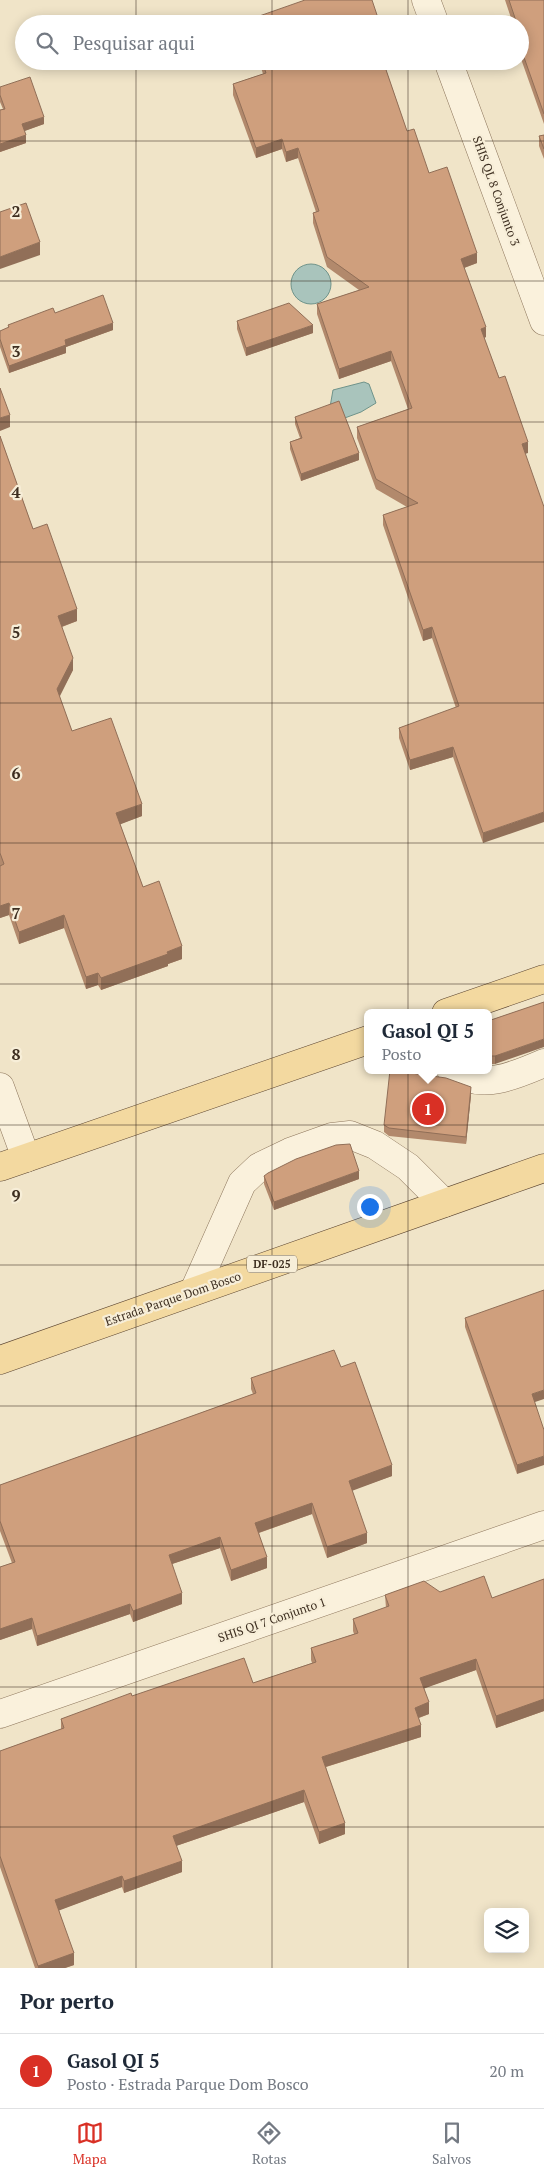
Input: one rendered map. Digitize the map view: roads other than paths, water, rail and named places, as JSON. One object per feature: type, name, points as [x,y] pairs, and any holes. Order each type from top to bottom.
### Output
[{"type":"main road","points":[[458,1009],[544,979]]},
{"type":"main road","points":[[0,1167],[364,1041]]},
{"type":"main road","name":"Estrada Parque Dom Bosco","points":[[0,1360],[544,1168]]},
{"type":"street","points":[[426,0],[431,15]]},
{"type":"street","name":"SHIS QL 8 Conjunto 3","points":[[451,70],[544,321]]},
{"type":"street","points":[[457,1074],[476,1080],[509,1078],[544,1063]]},
{"type":"street","points":[[0,1087],[26,1158]]},
{"type":"street","points":[[194,1291],[242,1183],[259,1167],[290,1152],[332,1137],[350,1135],[375,1145],[408,1167],[444,1203]]},
{"type":"street","name":"SHIS QI 7 Conjunto 1","points":[[0,1714],[544,1525]]},
{"type":"water","points":[[315,264],[322,267],[328,273],[331,284],[330,292],[322,301],[315,304],[307,304],[300,301],[292,292],[291,280],[294,273],[303,265]]},
{"type":"water","points":[[364,382],[369,384],[376,403],[361,412],[342,419],[330,407],[333,390]]},
{"type":"place","name":"Gasol QI 5","points":[[428,1109]]}]
